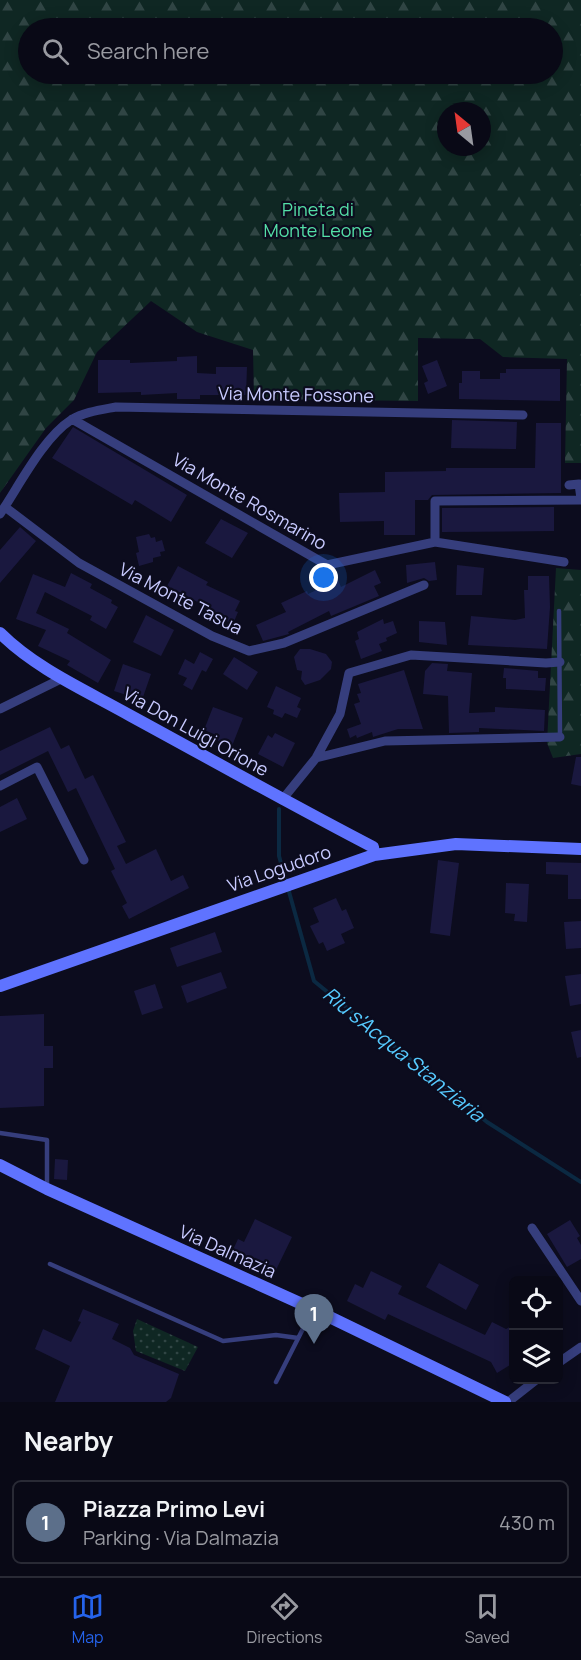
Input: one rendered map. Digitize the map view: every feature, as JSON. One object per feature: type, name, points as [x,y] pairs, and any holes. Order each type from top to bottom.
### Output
[{"type":"street","name":"Via Monte Fossone","points":[[72,420],[86,413],[116,407],[523,415]]},
{"type":"street","points":[[2,511],[54,433],[72,420]]},
{"type":"street","name":"Via Monte Rosmarino","points":[[72,420],[327,565],[435,542],[564,562]]},
{"type":"street","points":[[435,542],[435,501],[581,500],[579,484],[569,485]]},
{"type":"street","name":"Via Monte Tasua","points":[[2,511],[79,563],[212,636],[249,651],[284,644],[424,585]]},
{"type":"street","name":"Via Don Luigi Orione","points":[[0,633],[14,647],[63,678],[282,800],[373,847],[374,855]]},
{"type":"street","points":[[282,800],[316,758],[340,714],[350,674],[411,655],[560,662]]},
{"type":"street","points":[[0,709],[63,678]]},
{"type":"street","points":[[316,758],[385,741],[560,737]]},
{"type":"street","points":[[0,786],[38,767],[84,860]]},
{"type":"street","name":"Via Logudoro","points":[[0,986],[374,855],[456,844],[581,849]]},
{"type":"street","name":"Via Dalmazia","points":[[0,1165],[47,1189],[312,1309],[507,1402]]},
{"type":"street","points":[[532,1228],[581,1301]]},
{"type":"street","points":[[563,1360],[581,1347]]},
{"type":"street","points":[[507,1402],[531,1384]]},
{"type":"lane","points":[[559,611],[560,737]]},
{"type":"lane","points":[[0,1132],[47,1140],[47,1189]]},
{"type":"lane","points":[[50,1264],[223,1341],[276,1335],[298,1338]]},
{"type":"lane","points":[[276,1382],[312,1309]]},
{"type":"green space","name":"Pineta di Monte Leone","points":[[0,0],[581,0],[581,463],[565,463],[567,359],[503,357],[480,339],[418,338],[418,401],[254,399],[253,350],[197,332],[151,301],[97,352],[74,400],[46,428],[0,493]]},
{"type":"green space","points":[[556,568],[581,570],[581,754],[553,758],[547,743]]},
{"type":"green space","points":[[137,1319],[198,1347],[185,1371],[136,1351],[133,1331]]},
{"type":"building","points":[[197,356],[197,373],[216,374],[216,367],[247,367],[246,395],[200,395],[200,399],[177,399],[177,393],[141,395],[141,392],[98,393],[98,360],[130,360],[130,363],[177,361],[177,357]]},
{"type":"building","points":[[437,360],[447,386],[428,394],[424,383],[428,381],[422,366]]},
{"type":"building","points":[[506,369],[560,369],[560,401],[459,399],[462,371],[480,371],[480,379],[500,379],[500,373],[506,373]]},
{"type":"building","points":[[452,420],[517,422],[516,449],[451,448]]},
{"type":"building","points":[[536,423],[561,423],[561,493],[432,495],[428,500],[415,500],[415,535],[384,535],[384,521],[340,522],[339,493],[385,492],[385,472],[446,471],[446,468],[535,468]]},
{"type":"building","points":[[73,427],[187,495],[171,522],[135,500],[132,505],[52,458]]},
{"type":"building","points":[[554,507],[554,531],[442,532],[442,508]]},
{"type":"building","points":[[221,519],[248,533],[232,558],[205,543]]},
{"type":"building","points":[[20,527],[36,541],[0,583],[0,550]]},
{"type":"building","points":[[149,534],[151,538],[155,537],[156,542],[162,540],[165,551],[160,552],[161,556],[153,558],[153,562],[139,566],[136,537]]},
{"type":"building","points":[[435,562],[437,580],[429,581],[424,578],[407,583],[406,565]]},
{"type":"building","points":[[457,565],[484,568],[482,595],[456,595]]},
{"type":"building","points":[[178,566],[208,582],[206,585],[240,601],[235,611],[238,612],[233,624],[209,613],[211,609],[167,586]]},
{"type":"building","points":[[375,570],[381,583],[374,586],[379,596],[331,616],[329,611],[288,632],[289,634],[263,641],[256,625],[286,612],[281,603],[338,580],[341,587]]},
{"type":"building","points":[[71,573],[92,584],[90,588],[112,600],[111,603],[118,607],[106,629],[90,620],[92,616],[45,592],[36,613],[69,629],[67,633],[111,660],[98,683],[67,665],[70,661],[38,646],[46,630],[16,619],[33,574],[65,587]]},
{"type":"building","points":[[528,576],[549,576],[550,607],[547,649],[468,645],[471,616],[515,620],[525,618],[524,590],[528,590]]},
{"type":"building","points":[[146,615],[174,630],[161,656],[133,642]]},
{"type":"building","points":[[383,619],[384,624],[393,621],[397,633],[379,644],[382,651],[361,659],[355,641],[359,639],[357,632]]},
{"type":"building","points":[[419,621],[445,622],[447,645],[419,642]]},
{"type":"building","points":[[300,649],[310,649],[326,654],[332,662],[331,669],[320,680],[305,685],[301,679],[302,671],[297,670],[294,657]]},
{"type":"building","points":[[200,652],[213,659],[206,672],[202,670],[192,690],[183,685],[187,678],[178,674],[185,659],[194,664]]},
{"type":"building","points":[[234,657],[258,672],[247,690],[223,674]]},
{"type":"building","points":[[432,663],[448,664],[447,671],[472,673],[469,713],[495,712],[495,707],[545,710],[544,731],[479,728],[479,732],[449,733],[448,696],[423,694],[425,671]]},
{"type":"building","points":[[123,664],[151,674],[142,700],[114,691]]},
{"type":"building","points":[[504,668],[538,671],[538,678],[546,678],[545,691],[506,689],[506,678],[503,678]]},
{"type":"building","points":[[404,670],[423,729],[398,729],[373,737],[372,732],[357,738],[356,735],[350,738],[347,729],[361,724],[354,704],[360,702],[357,694],[361,693],[358,684]]},
{"type":"building","points":[[276,686],[301,698],[297,707],[301,709],[297,718],[285,713],[282,718],[273,714],[274,710],[267,707]]},
{"type":"building","points":[[213,707],[243,718],[232,746],[218,741],[219,736],[204,730]]},
{"type":"building","points":[[50,727],[61,749],[69,745],[85,779],[93,775],[126,842],[117,846],[126,864],[156,849],[171,881],[183,875],[189,888],[129,919],[122,906],[127,903],[111,871],[115,869],[76,788],[68,792],[48,751],[0,775],[0,751]]},
{"type":"building","points":[[275,733],[295,743],[283,767],[258,754],[268,735],[272,738]]},
{"type":"building","points":[[576,757],[581,757],[581,786],[571,784]]},
{"type":"building","points":[[17,798],[27,819],[0,832],[0,807]]},
{"type":"building","points":[[438,860],[459,863],[450,936],[430,933]]},
{"type":"building","points":[[546,862],[581,863],[581,899],[568,899],[568,875],[546,874]]},
{"type":"building","points":[[506,883],[529,884],[527,922],[514,921],[515,914],[505,913]]},
{"type":"building","points":[[336,898],[342,911],[346,909],[354,928],[341,934],[345,943],[327,951],[323,942],[319,944],[310,926],[319,922],[313,908]]},
{"type":"building","points":[[581,921],[581,948],[566,949],[564,922]]},
{"type":"building","points":[[215,932],[222,952],[177,967],[170,948]]},
{"type":"building","points":[[221,972],[227,988],[187,1003],[181,986]]},
{"type":"building","points":[[581,974],[581,1004],[570,1006],[565,976]]},
{"type":"building","points":[[155,984],[163,1008],[142,1015],[134,991]]},
{"type":"building","points":[[44,1014],[44,1046],[53,1046],[53,1068],[44,1068],[44,1106],[0,1108],[0,1016]]},
{"type":"building","points":[[581,1030],[581,1057],[577,1058],[571,1032]]},
{"type":"building","points":[[55,1159],[68,1160],[67,1180],[54,1179]]},
{"type":"building","points":[[255,1219],[292,1237],[275,1272],[232,1252],[238,1239],[244,1242]]},
{"type":"building","points":[[570,1220],[580,1236],[577,1238],[581,1245],[581,1259],[567,1267],[547,1234]]},
{"type":"building","points":[[439,1263],[479,1285],[466,1310],[426,1287]]},
{"type":"building","points":[[371,1271],[402,1286],[398,1294],[485,1335],[492,1322],[506,1329],[509,1327],[509,1366],[497,1373],[491,1362],[388,1314],[385,1320],[347,1301],[355,1284],[363,1288]]},
{"type":"building","points":[[83,1309],[119,1324],[112,1339],[130,1348],[134,1355],[179,1374],[171,1398],[166,1402],[55,1402],[70,1366],[35,1349],[43,1329],[71,1342],[81,1322],[78,1321]]},
{"type":"waterway","name":"Riu s'Acqua Stanziaria","points":[[279,809],[279,856],[314,981],[487,1122],[581,1182]]},
{"type":"place","name":"Piazza Primo Levi","points":[[314,1344]]}]
